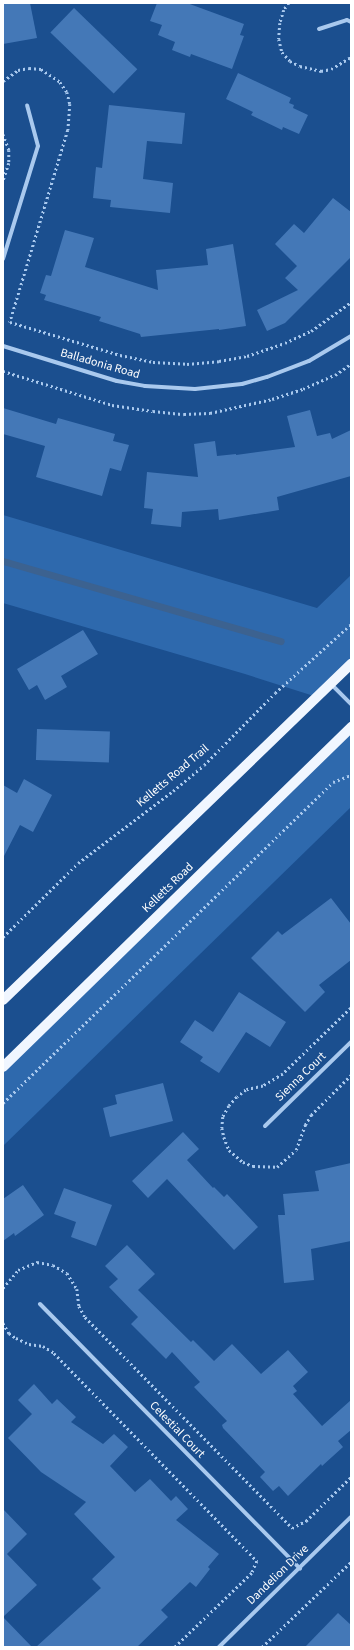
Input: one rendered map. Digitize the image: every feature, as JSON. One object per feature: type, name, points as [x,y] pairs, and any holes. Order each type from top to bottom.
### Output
[{"type":"main road","points":[[3,1000],[351,664]]},
{"type":"main road","name":"Kelletts Road","points":[[3,1067],[351,728]]},
{"type":"street","points":[[319,29],[347,20],[351,22]]},
{"type":"street","points":[[3,259],[38,146],[27,105]]},
{"type":"street","name":"Balladonia Road","points":[[3,346],[117,381],[145,386],[195,389],[242,384],[267,377],[309,361],[351,336]]},
{"type":"street","points":[[330,684],[351,704]]},
{"type":"street","name":"Sienna Court","points":[[265,1126],[351,1042]]},
{"type":"street","name":"Celestial Court","points":[[40,1304],[300,1569]]},
{"type":"street","name":"Dandelion Drive","points":[[219,1647],[300,1569],[351,1517]]},
{"type":"path","points":[[289,3],[284,10],[280,23],[279,39],[282,52],[290,61],[300,66],[321,71],[331,69],[351,57]]},
{"type":"path","points":[[3,134],[9,150],[8,163],[3,181]]},
{"type":"path","points":[[10,322],[120,355],[153,362],[187,364],[219,361],[247,356],[285,343],[311,331],[351,302]]},
{"type":"path","name":"Kelletts Road Trail","points":[[3,937],[78,863],[173,791],[204,765],[275,693],[351,624]]},
{"type":"path","points":[[3,1103],[332,782],[351,775]]},
{"type":"path","points":[[3,1288],[18,1270],[37,1262],[53,1265],[67,1273],[77,1289],[79,1306],[85,1317],[292,1528],[306,1521],[351,1477]]},
{"type":"path","points":[[3,1323],[9,1333],[16,1338],[29,1344],[42,1346],[54,1353],[257,1561],[252,1574],[175,1647]]},
{"type":"path","points":[[262,1647],[351,1562]]},
{"type":"shaded area","points":[[3,515],[317,608],[351,575],[351,664],[317,697],[245,674],[3,603]]},
{"type":"shaded area","points":[[351,727],[351,807],[3,1146],[3,1067]]},
{"type":"building","points":[[3,3],[30,3],[37,38],[3,44]]},
{"type":"building","points":[[157,3],[187,3],[244,24],[240,35],[244,36],[232,69],[191,54],[190,57],[172,50],[175,42],[158,35],[162,25],[150,21]]},
{"type":"building","points":[[74,8],[137,69],[114,94],[50,32]]},
{"type":"building","points":[[238,73],[291,98],[289,103],[294,105],[293,108],[308,115],[299,134],[283,127],[282,130],[251,115],[253,112],[226,99]]},
{"type":"building","points":[[109,105],[185,113],[182,144],[147,141],[143,179],[173,183],[170,213],[110,207],[111,200],[93,198],[96,167],[102,168]]},
{"type":"building","points":[[333,198],[351,212],[351,257],[285,323],[267,331],[257,310],[298,290],[285,278],[297,266],[275,244],[294,224],[304,233]]},
{"type":"building","points":[[65,230],[94,238],[85,267],[158,290],[156,270],[208,265],[206,249],[233,244],[246,326],[141,337],[140,334],[99,321],[101,317],[44,300],[46,295],[40,293],[46,275],[51,276]]},
{"type":"building","points":[[3,408],[56,424],[58,418],[115,434],[113,441],[129,445],[121,471],[110,468],[102,496],[36,477],[45,446],[3,434]]},
{"type":"building","points":[[310,410],[317,436],[330,433],[332,439],[351,430],[351,476],[277,497],[279,510],[219,520],[218,509],[182,512],[181,527],[151,524],[153,509],[144,508],[147,472],[198,477],[194,444],[215,441],[217,456],[295,447],[287,416]]},
{"type":"building","points":[[83,630],[98,654],[61,676],[67,687],[45,700],[37,685],[29,690],[17,669]]},
{"type":"building","points":[[37,729],[110,732],[109,763],[36,760]]},
{"type":"building","points":[[24,779],[52,795],[33,832],[20,825],[3,858],[3,785],[17,793]]},
{"type":"building","points":[[331,898],[351,924],[351,960],[319,985],[325,992],[305,1012],[251,958],[278,931],[282,935]]},
{"type":"building","points":[[239,992],[286,1022],[270,1047],[246,1032],[219,1073],[200,1061],[203,1057],[180,1042],[195,1020],[213,1032]]},
{"type":"building","points":[[163,1083],[173,1121],[110,1137],[103,1108],[117,1104],[115,1095]]},
{"type":"building","points":[[183,1132],[199,1149],[187,1160],[213,1188],[214,1187],[224,1197],[227,1194],[258,1227],[234,1250],[167,1179],[148,1198],[132,1181]]},
{"type":"building","points":[[351,1163],[351,1241],[311,1249],[314,1280],[284,1283],[278,1215],[285,1215],[283,1194],[319,1191],[315,1171]]},
{"type":"building","points":[[23,1185],[44,1215],[15,1236],[14,1233],[3,1241],[3,1199]]},
{"type":"building","points":[[64,1188],[112,1205],[96,1246],[71,1237],[76,1222],[54,1214]]},
{"type":"building","points":[[127,1245],[155,1274],[138,1290],[191,1342],[193,1340],[214,1361],[232,1344],[261,1374],[288,1350],[308,1372],[293,1386],[297,1391],[293,1394],[322,1426],[351,1400],[351,1430],[338,1441],[343,1447],[322,1466],[321,1464],[288,1496],[279,1486],[273,1491],[260,1477],[265,1472],[223,1428],[222,1425],[227,1421],[194,1387],[200,1382],[172,1352],[166,1359],[131,1324],[138,1317],[109,1287],[118,1279],[105,1266]]},
{"type":"building","points":[[34,1384],[52,1404],[57,1399],[76,1417],[71,1422],[103,1444],[114,1434],[128,1447],[110,1466],[135,1492],[150,1479],[171,1501],[176,1496],[188,1509],[176,1520],[219,1554],[208,1567],[210,1569],[196,1587],[190,1582],[161,1610],[168,1617],[137,1647],[36,1647],[101,1588],[92,1579],[115,1557],[74,1514],[86,1502],[41,1472],[8,1438],[32,1414],[18,1400]]},
{"type":"building","points":[[3,1509],[27,1534],[7,1554],[37,1585],[3,1617]]},
{"type":"building","points":[[338,1613],[351,1625],[351,1647],[305,1647]]},
{"type":"building","points":[[3,1617],[32,1647],[3,1647]]},
{"type":"waterway","points":[[3,561],[281,641]]}]
